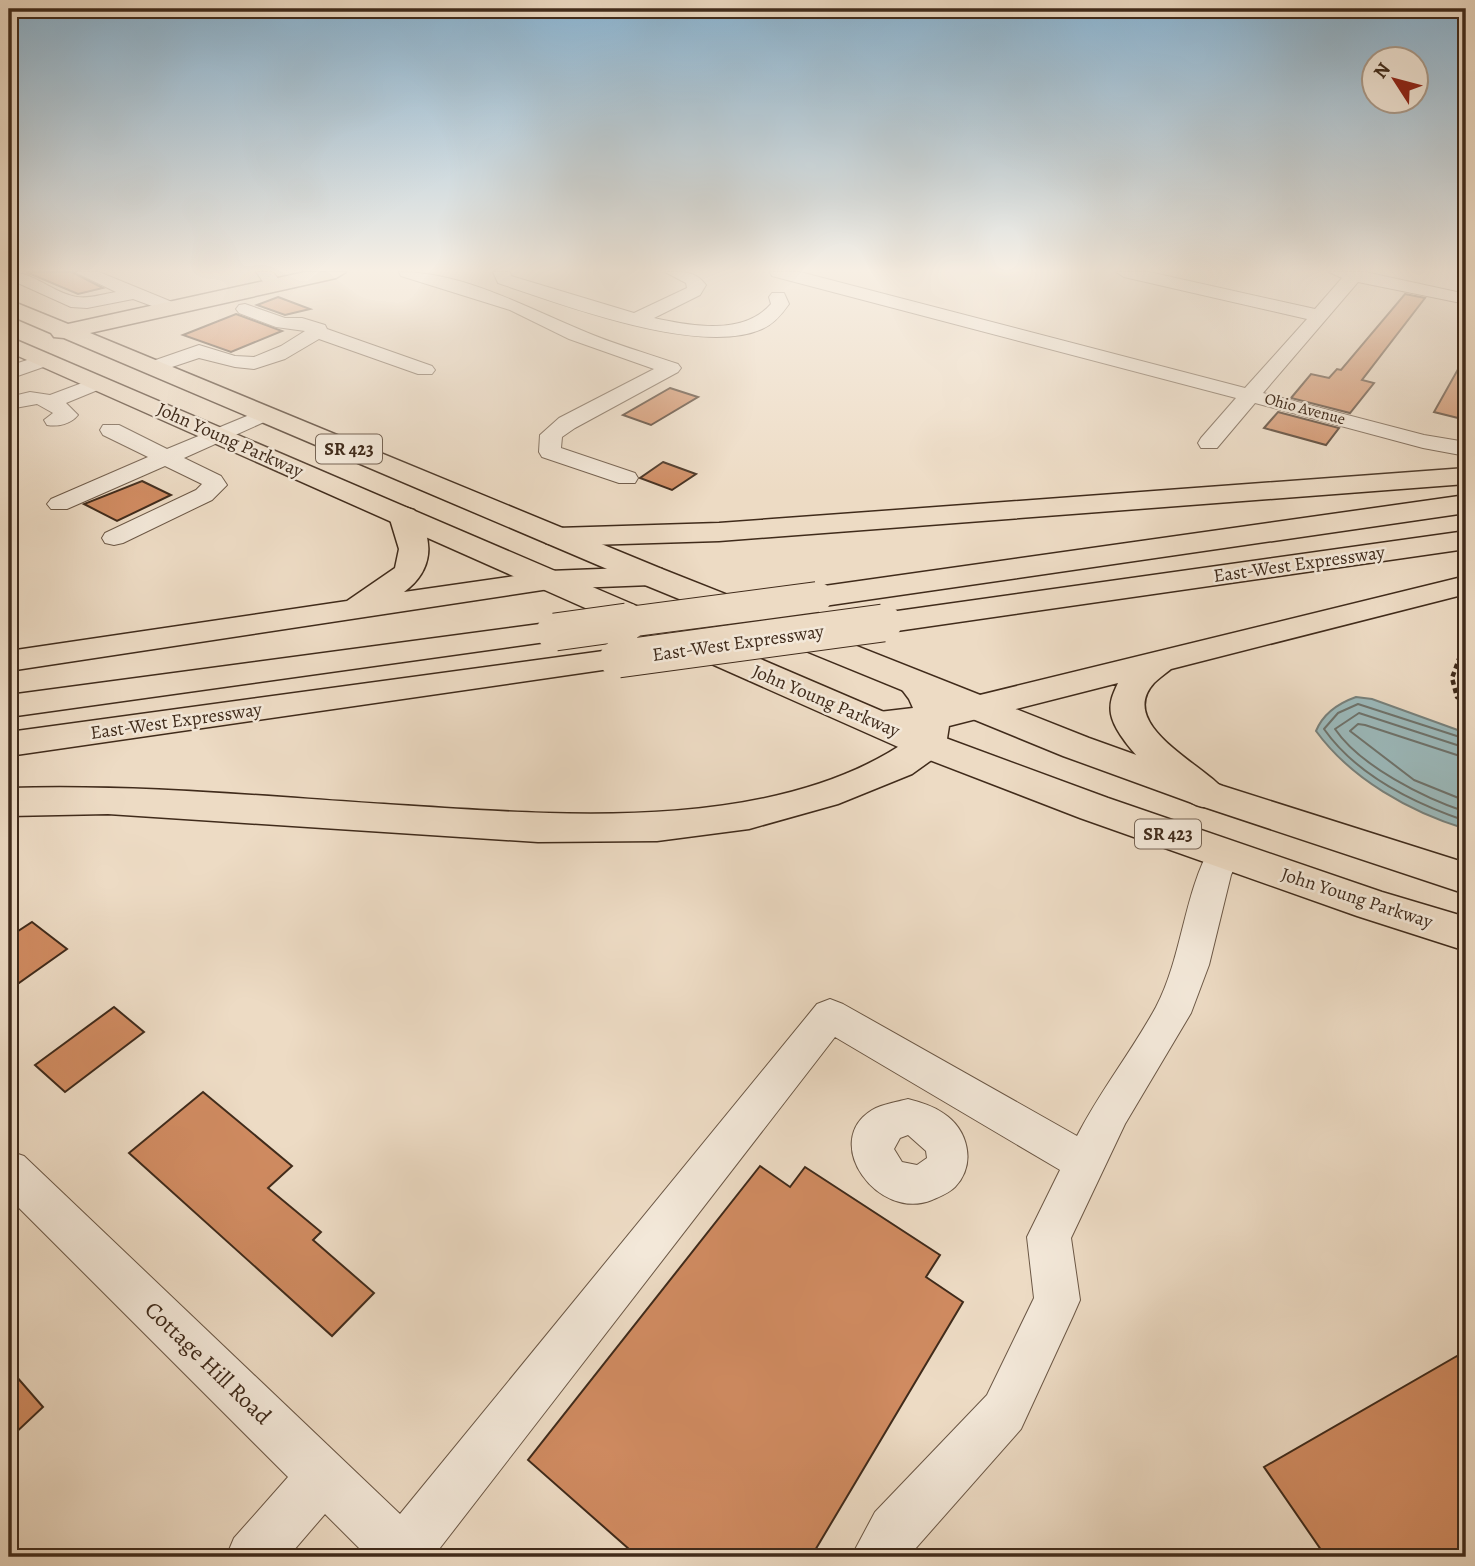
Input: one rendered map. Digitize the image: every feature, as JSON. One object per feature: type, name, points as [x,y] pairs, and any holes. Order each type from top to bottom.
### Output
[{"type":"main road","name":"John Young Parkway","points":[[11,345],[549,580],[627,582],[911,679],[976,707],[1209,795],[1466,879]]},
{"type":"main road","name":"John Young Parkway","points":[[101,345],[557,537],[627,582],[875,722],[930,731],[1224,853],[1372,905],[1466,934]]},
{"type":"main road","points":[[557,537],[719,532],[1466,476]]},
{"type":"main road","name":"East-West Expressway","points":[[9,706],[817,597],[1466,504]]},
{"type":"main road","points":[[342,612],[391,588],[410,570],[416,550],[415,539],[404,516]]},
{"type":"main road","points":[[627,582],[666,544],[719,532]]},
{"type":"main road","name":"East-West Expressway","points":[[9,744],[1466,540]]},
{"type":"main road","points":[[9,661],[549,580]]},
{"type":"main road","points":[[9,802],[108,800],[538,828],[657,827],[749,815],[824,795],[899,765],[930,731],[976,707],[1466,586]]},
{"type":"main road","points":[[1160,661],[1135,683],[1126,703],[1132,727],[1147,746],[1209,795]]},
{"type":"main road","points":[[911,679],[928,696],[930,731]]},
{"type":"street","points":[[154,367],[199,351],[220,359],[256,363],[295,345]]},
{"type":"street","points":[[354,345],[425,370]]},
{"type":"street","points":[[605,345],[671,368],[567,423],[551,435],[550,452],[626,478]]},
{"type":"street","name":"Ohio Avenue","points":[[1057,345],[1423,441],[1466,449]]},
{"type":"street","points":[[1209,443],[1295,345]]},
{"type":"street","points":[[9,373],[45,360]]},
{"type":"street","points":[[15,402],[26,397],[54,410],[98,383]]},
{"type":"street","points":[[59,504],[266,414]]},
{"type":"street","points":[[111,430],[213,481],[215,485],[204,495],[114,538]]},
{"type":"street","points":[[878,1557],[894,1531],[1004,1412],[1057,1300],[1049,1237],[1111,1111],[1172,1013],[1191,965],[1214,876],[1224,853]]},
{"type":"street","points":[[404,1555],[830,1016],[1085,1162]]},
{"type":"street","points":[[931,1124],[955,1087]]},
{"type":"street","name":"Cottage Hill Road","points":[[9,1170],[404,1555]]},
{"type":"street","points":[[253,1557],[324,1475]]},
{"type":"path","points":[[1466,640],[1452,678],[1457,696],[1466,700]]},
{"type":"water","points":[[1356,697],[1372,699],[1466,733],[1466,829],[1424,813],[1383,792],[1364,779],[1330,748],[1316,731],[1319,725],[1332,710]]},
{"type":"building","points":[[211,345],[248,345],[231,352]]},
{"type":"building","points":[[1362,345],[1389,345],[1362,380],[1374,383],[1350,413],[1291,398],[1311,374],[1329,378],[1337,369],[1341,370]]},
{"type":"building","points":[[1466,355],[1466,420],[1434,412]]},
{"type":"building","points":[[670,388],[698,397],[651,425],[623,415]]},
{"type":"building","points":[[1278,412],[1339,428],[1326,445],[1264,428]]},
{"type":"building","points":[[663,462],[696,474],[672,490],[640,478]]},
{"type":"building","points":[[142,481],[171,495],[117,521],[84,504]]},
{"type":"building","points":[[32,922],[67,949],[9,990],[9,937]]},
{"type":"building","points":[[114,1007],[144,1032],[65,1092],[35,1065]]},
{"type":"building","points":[[203,1092],[292,1166],[268,1188],[321,1232],[313,1240],[374,1293],[332,1336],[129,1153]]},
{"type":"building","points":[[760,1166],[790,1187],[805,1167],[940,1255],[926,1277],[963,1302],[811,1557],[638,1557],[528,1460]]},
{"type":"building","points":[[1457,1356],[1466,1367],[1466,1557],[1326,1557],[1264,1467]]},
{"type":"building","points":[[9,1368],[43,1407],[9,1439]]}]
